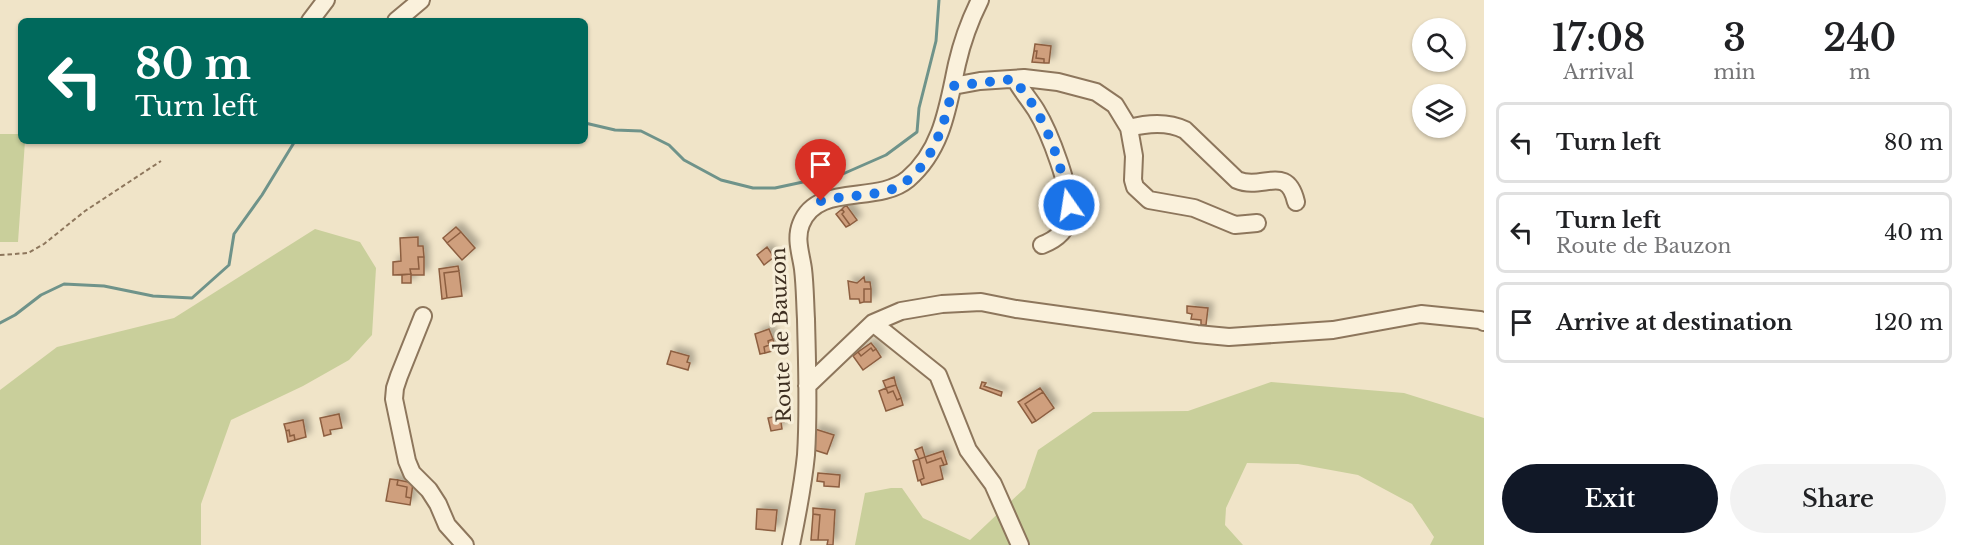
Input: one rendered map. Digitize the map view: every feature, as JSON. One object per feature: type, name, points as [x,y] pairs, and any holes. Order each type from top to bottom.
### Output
[{"type":"street","points":[[312,18],[326,0]]},
{"type":"street","points":[[400,18],[421,0]]},
{"type":"street","name":"Route de Bauzon","points":[[791,545],[806,455],[807,386],[804,283],[798,237],[802,220],[812,207],[821,201],[890,190],[906,180],[920,166],[934,146],[948,110],[964,36],[980,0]]},
{"type":"street","points":[[953,86],[1015,79],[1058,81],[1096,92],[1115,105],[1129,128],[1134,156],[1133,180],[1135,187],[1149,200],[1194,208],[1235,225],[1257,223]]},
{"type":"street","points":[[1015,79],[1045,128],[1060,169],[1069,205],[1069,218],[1064,228],[1055,240],[1042,245]]},
{"type":"street","points":[[1129,128],[1145,124],[1174,125],[1185,130],[1237,180],[1245,184],[1279,180],[1289,184],[1296,202]]},
{"type":"street","points":[[807,386],[873,323],[901,311],[942,304],[981,302],[1016,309],[1229,337],[1333,330],[1421,314],[1484,322]]},
{"type":"street","points":[[423,316],[399,376],[394,399],[406,461],[412,473],[429,490],[447,525],[465,545]]},
{"type":"street","points":[[873,323],[938,375],[968,450],[993,484],[1020,545]]},
{"type":"path","points":[[0,255],[28,253],[44,244],[85,211],[161,161]]},
{"type":"green space","points":[[0,134],[18,134],[18,144],[25,144],[18,242],[0,242]]},
{"type":"green space","points":[[315,229],[360,242],[376,268],[372,335],[349,360],[303,386],[231,420],[201,504],[201,545],[0,545],[0,390],[57,347],[174,318]]},
{"type":"green space","points":[[1271,382],[1404,393],[1484,418],[1484,545],[1430,545],[1434,537],[1412,504],[1358,475],[1298,464],[1247,463],[1226,508],[1225,525],[1243,545],[855,545],[865,493],[902,488],[923,518],[970,540],[1025,488],[1038,450],[1093,412],[1188,411]]},
{"type":"building","points":[[1035,44],[1051,46],[1049,63],[1044,63],[1044,59],[1036,58]]},
{"type":"building","points":[[1034,51],[1037,51],[1036,58],[1044,59],[1044,63],[1032,62]]},
{"type":"building","points":[[846,205],[857,220],[850,225],[842,214],[844,212],[842,209]]},
{"type":"building","points":[[842,209],[844,212],[842,214],[850,225],[846,227],[836,214]]},
{"type":"building","points":[[456,227],[461,232],[447,243],[443,238]]},
{"type":"building","points":[[461,232],[475,248],[462,260],[447,243]]},
{"type":"building","points":[[418,237],[418,246],[423,246],[424,257],[418,257],[419,269],[410,269],[411,274],[393,275],[393,262],[401,261],[400,238]]},
{"type":"building","points":[[767,247],[774,257],[764,265],[757,255]]},
{"type":"building","points":[[418,257],[424,257],[424,275],[411,275],[410,269],[419,269]]},
{"type":"building","points":[[458,266],[459,271],[444,273],[447,298],[442,299],[439,269]]},
{"type":"building","points":[[459,271],[462,296],[447,298],[444,273]]},
{"type":"building","points":[[411,274],[411,283],[402,283],[402,275]]},
{"type":"building","points":[[864,277],[865,282],[870,282],[871,289],[864,289],[864,302],[860,303],[859,299],[850,299],[848,281],[857,283]]},
{"type":"building","points":[[864,289],[871,289],[871,302],[864,302]]},
{"type":"building","points":[[1187,306],[1208,308],[1206,325],[1201,325],[1201,320],[1191,319],[1192,314],[1187,313]]},
{"type":"building","points":[[769,329],[773,339],[768,341],[769,345],[764,347],[765,353],[760,354],[755,334]]},
{"type":"building","points":[[773,339],[776,350],[765,353],[764,347],[769,345],[768,341]]},
{"type":"building","points":[[871,343],[876,349],[873,351],[871,348],[861,356],[858,352]]},
{"type":"building","points":[[871,348],[873,351],[876,349],[881,357],[863,370],[853,356],[858,352],[861,356]]},
{"type":"building","points":[[671,351],[689,356],[688,370],[667,364]]},
{"type":"building","points":[[894,377],[896,385],[886,388],[883,381]]},
{"type":"building","points":[[982,382],[986,383],[984,386],[1002,392],[1001,396],[980,388]]},
{"type":"building","points":[[896,385],[901,398],[897,400],[893,391],[888,393],[886,388]]},
{"type":"building","points":[[886,388],[888,393],[893,391],[897,400],[901,398],[903,405],[886,411],[879,391]]},
{"type":"building","points":[[1040,388],[1043,392],[1025,404],[1036,421],[1032,423],[1018,402]]},
{"type":"building","points":[[1043,392],[1054,408],[1036,421],[1025,404]]},
{"type":"building","points":[[339,414],[342,428],[330,430],[331,434],[324,436],[320,418]]},
{"type":"building","points":[[783,415],[782,429],[771,431],[768,418]]},
{"type":"building","points":[[303,420],[306,437],[295,440],[294,435],[290,436],[289,430],[286,431],[284,424]]},
{"type":"building","points":[[815,429],[834,435],[827,454],[808,448]]},
{"type":"building","points":[[289,430],[290,436],[294,435],[295,440],[288,442],[286,431]]},
{"type":"building","points":[[922,447],[925,457],[919,459],[915,450]]},
{"type":"building","points":[[943,451],[947,464],[944,465],[941,458],[927,463],[925,457]]},
{"type":"building","points":[[925,457],[927,463],[941,458],[944,465],[940,466],[943,479],[922,485],[920,480],[924,478],[919,459]]},
{"type":"building","points":[[919,459],[924,478],[918,481],[913,461]]},
{"type":"building","points":[[818,473],[840,475],[839,487],[824,486],[824,482],[817,481]]},
{"type":"building","points":[[390,479],[398,480],[397,485],[407,487],[406,497],[411,498],[410,505],[386,501]]},
{"type":"building","points":[[398,480],[413,483],[411,498],[406,497],[407,487],[397,485]]},
{"type":"building","points":[[813,508],[835,510],[833,545],[827,545],[828,540],[818,540],[820,515],[813,514]]},
{"type":"building","points":[[757,509],[777,510],[775,531],[756,529]]},
{"type":"building","points":[[813,514],[820,515],[818,540],[811,540]]},
{"type":"waterway","points":[[588,124],[615,130],[641,131],[669,145],[684,160],[721,180],[753,188],[775,188],[845,173],[886,155],[917,132],[919,108],[936,41],[939,0]]},
{"type":"waterway","points":[[0,323],[15,315],[41,295],[64,284],[104,286],[153,296],[192,298],[229,265],[234,234],[262,195],[293,144]]},
{"type":"route","points":[[821,201],[875,193],[898,186],[916,172],[934,146],[948,110],[953,86],[980,81],[1015,79],[1045,128],[1060,169],[1069,205]]}]
